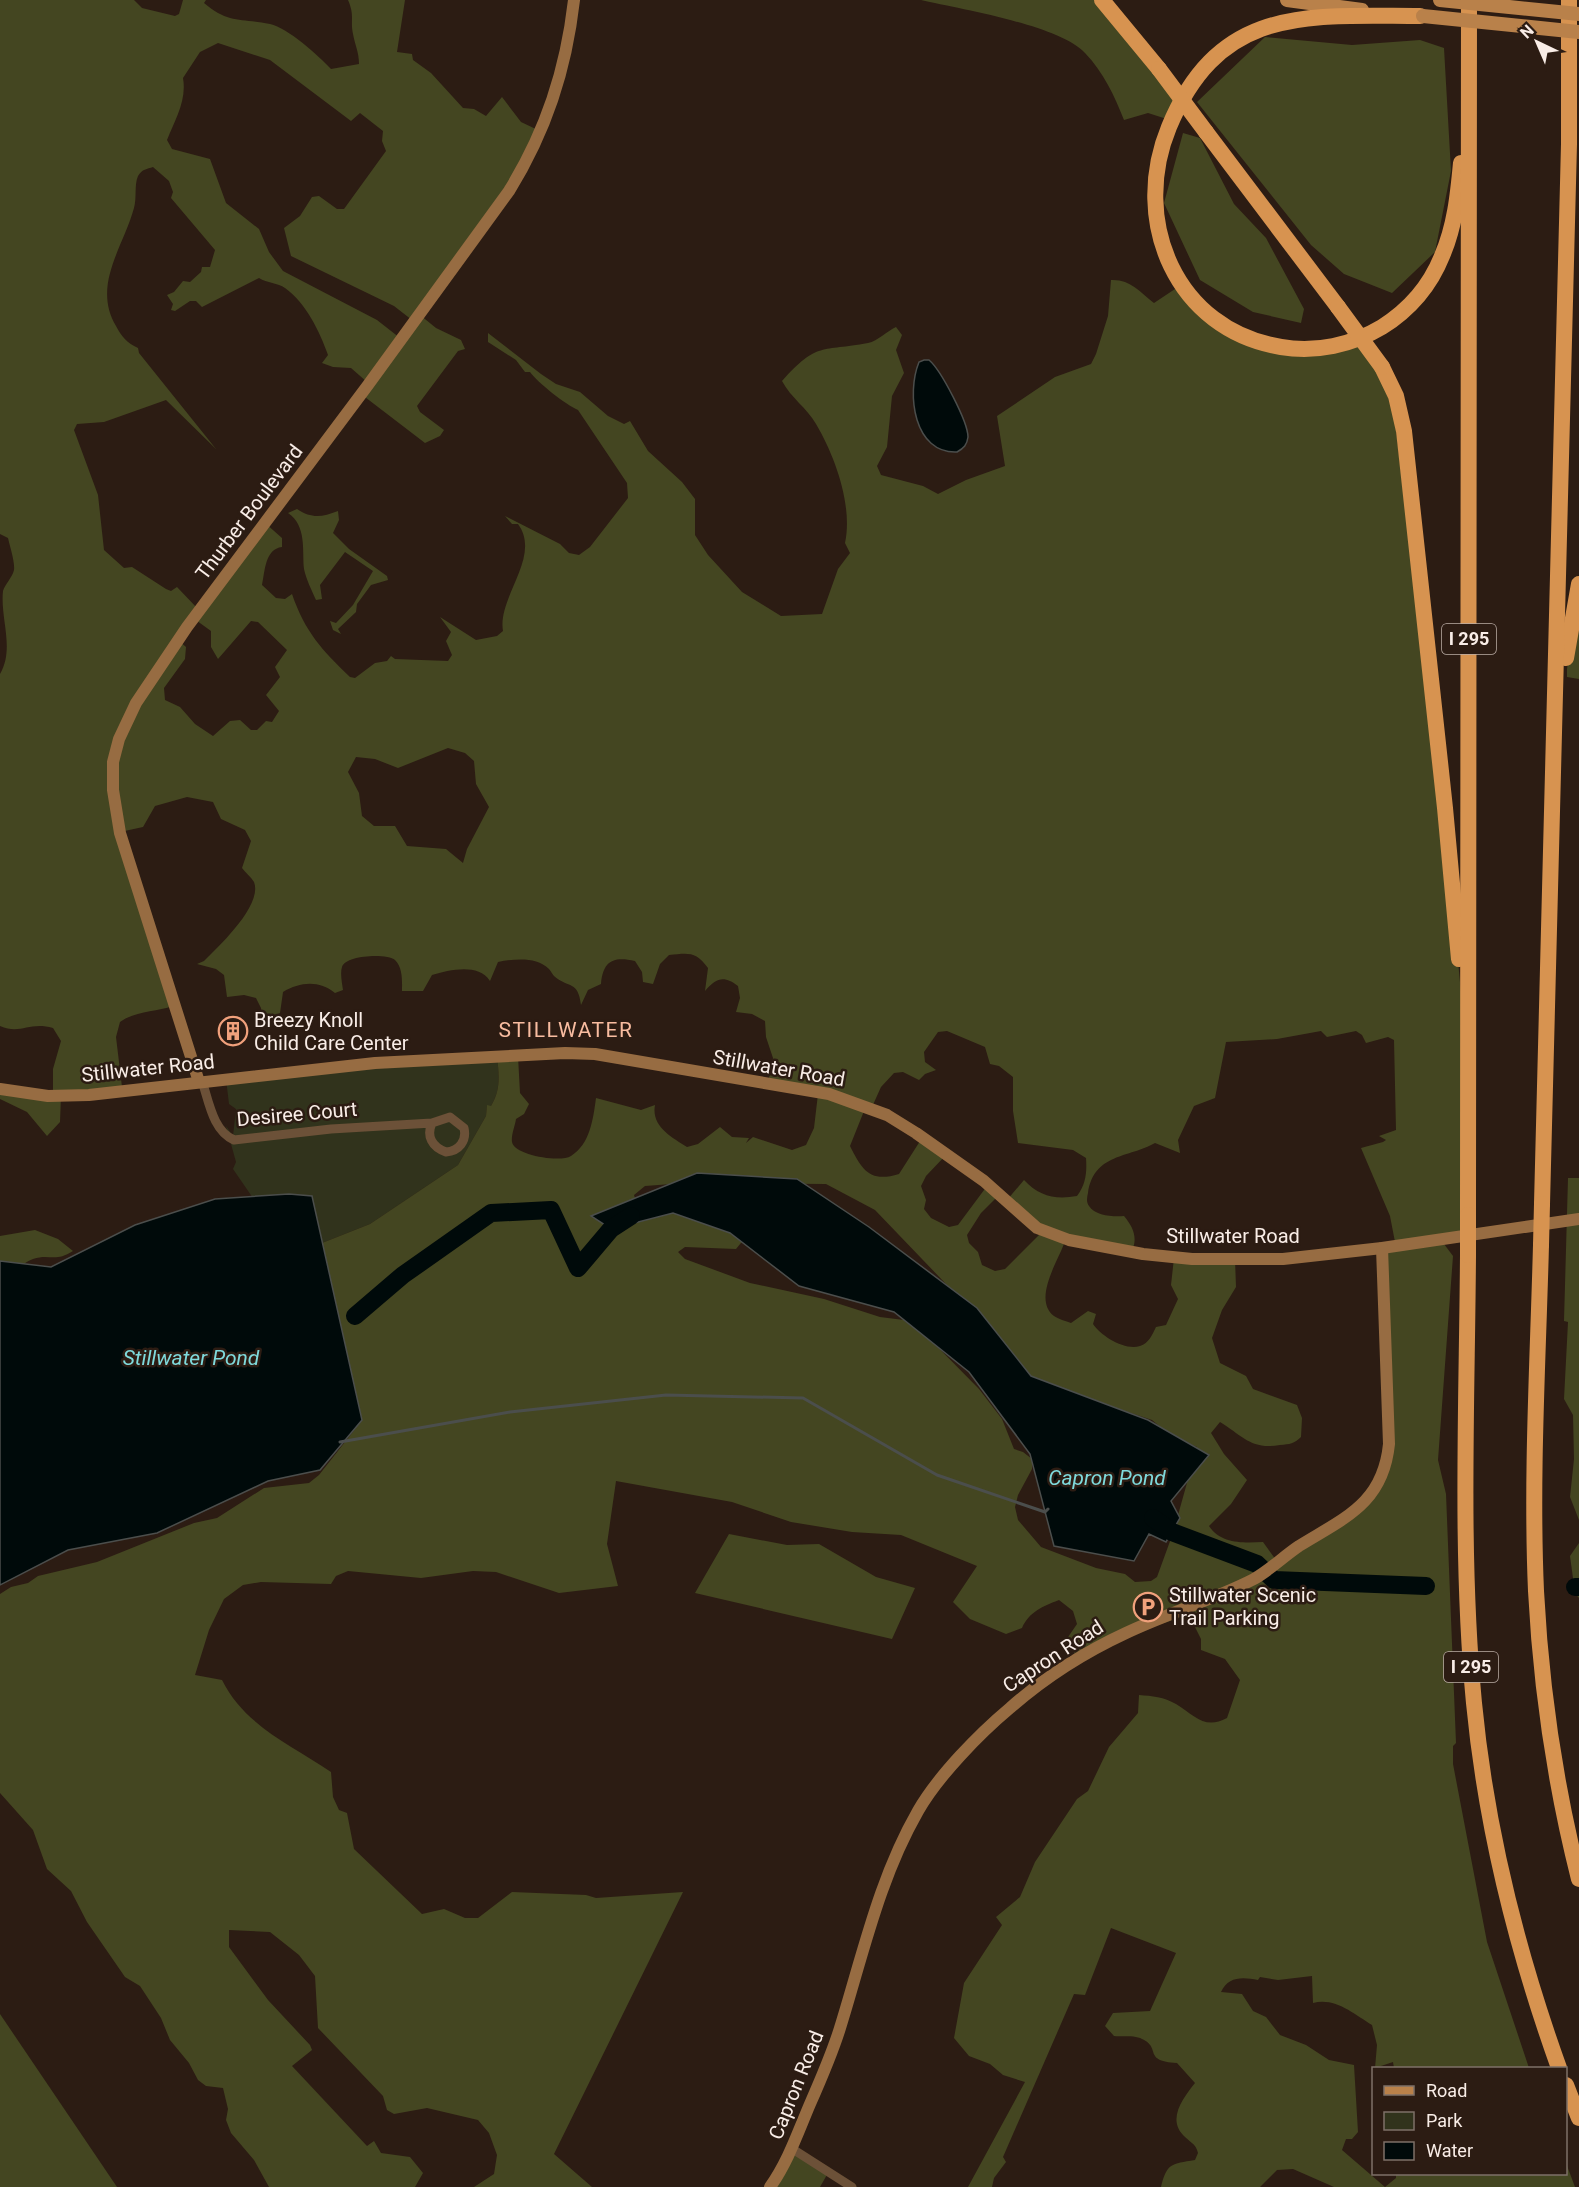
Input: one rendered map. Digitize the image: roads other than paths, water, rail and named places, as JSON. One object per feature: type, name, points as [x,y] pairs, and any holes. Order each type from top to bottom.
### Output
[{"type":"highway","points":[[1102,0],[1159,69],[1382,366],[1396,396],[1404,431],[1445,808],[1468,1076]]},
{"type":"highway","name":"I 295","points":[[1469,0],[1468,1592],[1474,1706],[1490,1816],[1524,1962],[1559,2067]]},
{"type":"highway","points":[[1570,0],[1579,116]]},
{"type":"highway","points":[[1570,0],[1569,144],[1535,1512],[1538,1624],[1553,1752],[1579,1879]]},
{"type":"highway","points":[[1422,16],[1317,16],[1277,22],[1256,31],[1228,48],[1190,89],[1172,120],[1161,153],[1156,179],[1156,215],[1162,247],[1170,265],[1181,283],[1202,308],[1221,323],[1249,339],[1297,349],[1334,346],[1356,340],[1400,314],[1430,279],[1442,257],[1452,229],[1460,176],[1470,64]]},
{"type":"highway","points":[[1554,739],[1570,623],[1579,584]]},
{"type":"highway","points":[[1567,2088],[1579,2118]]},
{"type":"main road","points":[[1287,0],[1579,32]]},
{"type":"main road","points":[[1440,0],[1579,14]]},
{"type":"street","name":"Thurber Boulevard","points":[[201,1081],[120,833],[113,790],[113,762],[119,739],[136,703],[187,627],[375,376],[519,175],[541,133],[556,92],[574,0]]},
{"type":"street","name":"Stillwater Road","points":[[0,1089],[40,1095],[89,1095],[388,1062],[565,1053],[595,1054],[829,1094],[866,1106],[916,1133],[984,1181],[1037,1228],[1069,1240],[1143,1254],[1223,1260],[1282,1259],[1382,1248],[1579,1219]]},
{"type":"street","name":"Desiree Court","points":[[201,1081],[218,1126],[225,1136],[234,1140],[331,1129],[432,1123]]},
{"type":"street","name":"Capron Road","points":[[770,2187],[782,2169],[840,2029],[878,1900],[903,1840],[919,1809],[933,1791],[1010,1707],[1071,1663],[1125,1633],[1256,1578],[1356,1511],[1374,1490],[1384,1470],[1389,1444],[1382,1248]]},
{"type":"street","points":[[791,2148],[852,2187]]},
{"type":"water","points":[[929,360],[940,374],[964,420],[968,440],[965,446],[957,452],[942,450],[931,443],[917,420],[913,390],[919,362]]},
{"type":"water","name":"Capron Pond","points":[[697,1173],[797,1179],[869,1227],[977,1308],[1031,1376],[1148,1420],[1209,1455],[1171,1501],[1180,1518],[1166,1542],[1149,1534],[1134,1561],[1054,1546],[1030,1454],[969,1372],[894,1312],[799,1286],[730,1233],[673,1213],[611,1229],[591,1216]]},
{"type":"water","name":"Stillwater Pond","points":[[289,1194],[312,1196],[362,1420],[320,1470],[268,1481],[157,1533],[68,1550],[0,1585],[0,1261],[51,1267],[135,1225],[215,1199]]},
{"type":"waterway","points":[[355,1316],[403,1275],[491,1213],[551,1210],[578,1268],[611,1229],[631,1216]]},
{"type":"waterway","points":[[340,1442],[510,1412],[666,1395],[803,1398],[937,1475],[1045,1512],[1048,1509]]},
{"type":"waterway","points":[[1153,1518],[1172,1532],[1257,1564],[1274,1580],[1426,1586]]},
{"type":"place","name":"Breezy Knoll Child Care Center","points":[[233,1031]]},
{"type":"place","name":"Stillwater Scenic Trail Parking","points":[[1148,1607]]},
{"type":"district","name":"STILLWATER","points":[[566,1030]]}]
